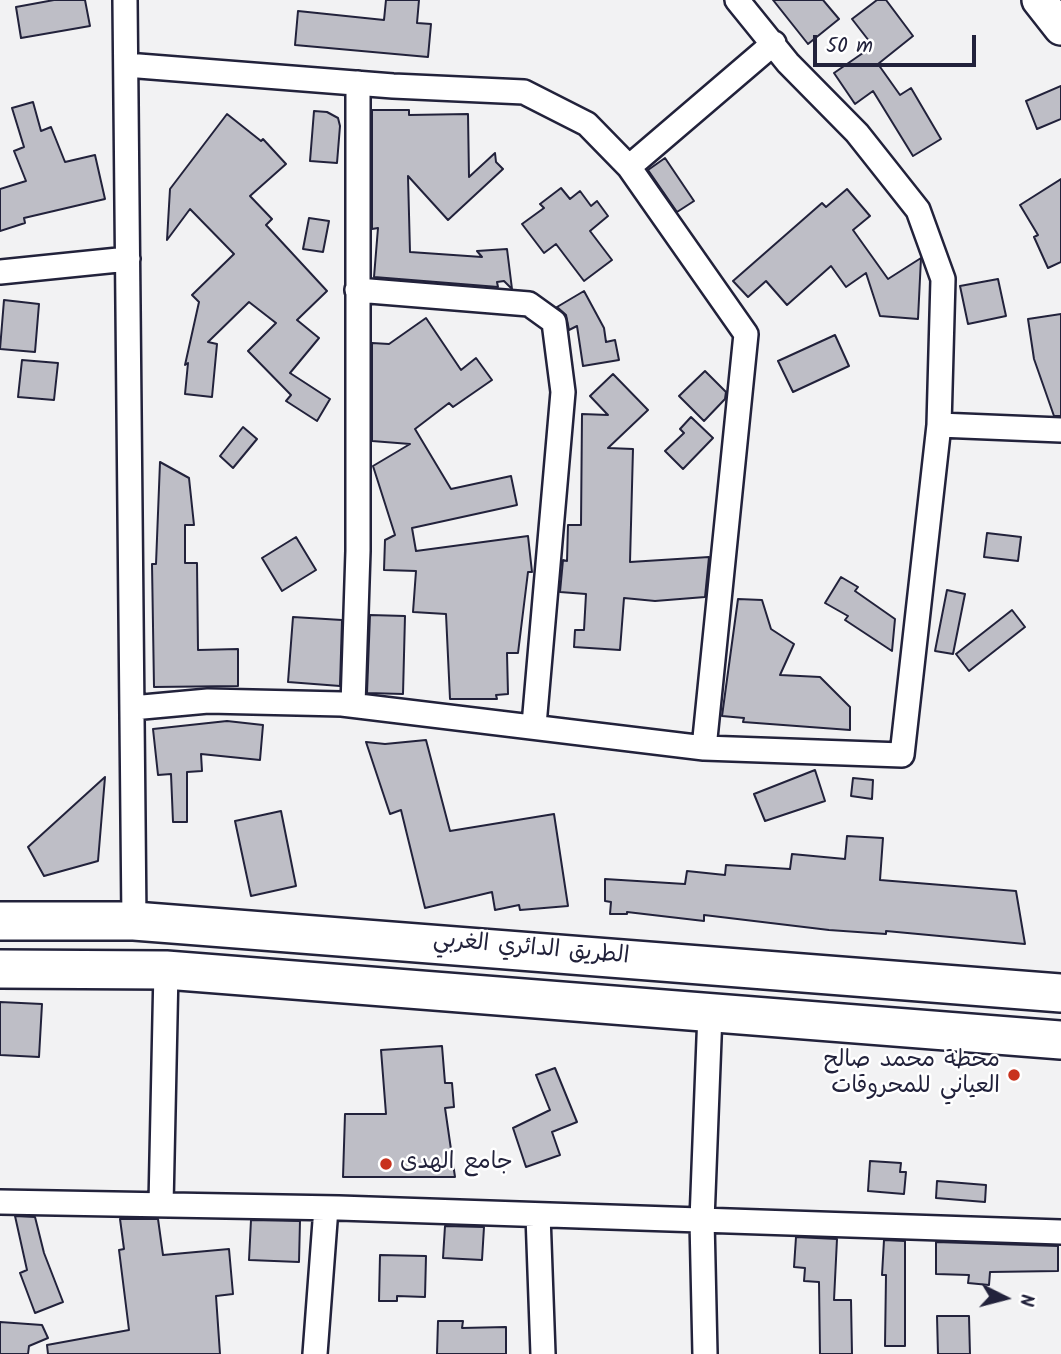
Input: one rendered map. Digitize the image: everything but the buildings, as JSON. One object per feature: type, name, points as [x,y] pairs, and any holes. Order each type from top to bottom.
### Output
[{"type":"main road","name":"الطريق الدائري الغربي","points":[[0,921],[134,921],[1061,993]]},
{"type":"main road","points":[[443,993],[447,944]]},
{"type":"main road","points":[[0,969],[166,970],[1061,1040]]},
{"type":"street","points":[[125,0],[134,921]]},
{"type":"street","points":[[132,709],[208,701],[353,705],[534,725],[704,748],[902,755],[939,425],[943,279],[918,210],[857,133],[788,63],[737,0]]},
{"type":"street","points":[[1039,0],[1061,28]]},
{"type":"street","points":[[629,166],[774,43]]},
{"type":"street","points":[[126,65],[358,83],[524,92],[587,124],[629,166],[746,334],[704,748]]},
{"type":"street","points":[[353,705],[358,551],[358,83]]},
{"type":"street","points":[[0,272],[128,260]]},
{"type":"street","points":[[357,290],[529,304],[555,322],[563,392],[534,725]]},
{"type":"street","points":[[939,425],[1061,430]]},
{"type":"street","points":[[161,1205],[166,970]]},
{"type":"street","points":[[705,1354],[702,1220],[710,1013]]},
{"type":"street","points":[[0,1202],[326,1208],[1061,1232]]},
{"type":"street","points":[[315,1354],[326,1208]]},
{"type":"street","points":[[538,1214],[543,1354]]},
{"type":"place","name":"محطة محمد صالح العياني للمحروقات","points":[[1014,1075]]},
{"type":"place","name":"جامع الهدى","points":[[386,1164]]}]
